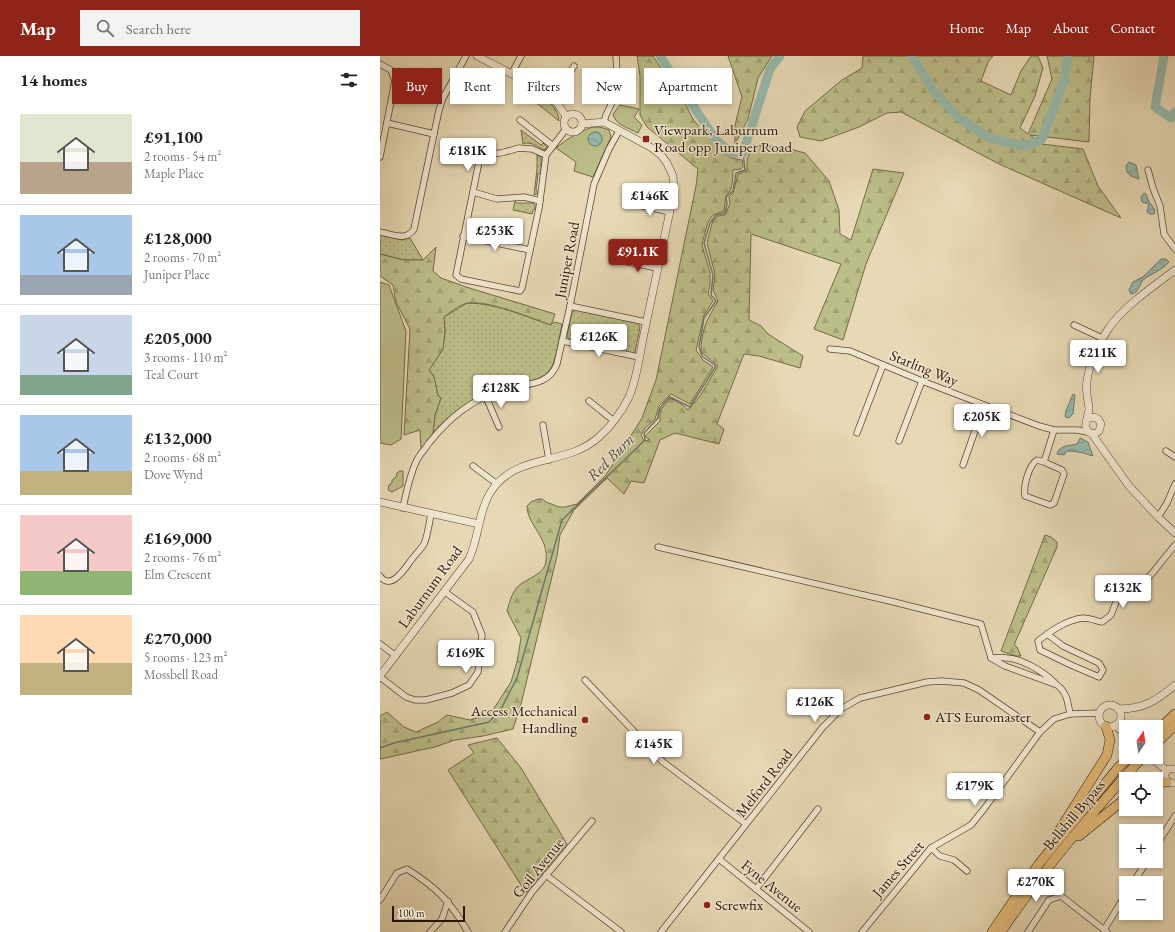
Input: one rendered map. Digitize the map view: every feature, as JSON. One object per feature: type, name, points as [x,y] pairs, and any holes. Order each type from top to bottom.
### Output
[{"type":"highway","points":[[1163,734],[1171,723],[1175,713]]},
{"type":"highway","points":[[1038,865],[1107,755],[1111,726]]},
{"type":"highway","name":"Bellshill Bypass","points":[[992,932],[1038,865],[1121,764]]},
{"type":"highway","name":"Bellshill Bypass","points":[[1001,932],[1026,895],[1057,856],[1136,764]]},
{"type":"highway","points":[[1057,856],[1119,803]]},
{"type":"street","points":[[380,232],[404,237],[414,230],[439,110],[443,98],[466,56]]},
{"type":"street","points":[[477,56],[512,73],[520,56]]},
{"type":"street","points":[[582,124],[604,122],[606,114],[618,90],[616,56]]},
{"type":"street","points":[[380,64],[391,70],[395,81],[387,123],[381,144],[380,157]]},
{"type":"street","points":[[557,104],[566,116]]},
{"type":"street","points":[[566,116],[570,114],[578,115],[582,124]]},
{"type":"street","points":[[566,116],[564,123],[566,128],[574,132],[580,128],[582,124]]},
{"type":"street","points":[[520,120],[553,146]]},
{"type":"street","name":"Laburnum Road","points":[[380,677],[469,559],[475,547],[485,503],[490,493],[503,477],[528,464],[566,456],[592,443],[614,421],[629,396],[639,357],[674,192],[673,176],[667,163],[661,155],[652,148],[604,122]]},
{"type":"street","points":[[387,123],[434,134]]},
{"type":"street","points":[[546,155],[532,149],[519,148],[501,153],[484,154],[480,157],[456,272],[457,277],[517,292],[520,291],[522,288],[540,201],[546,155],[566,128]]},
{"type":"street","name":"Juniper Road","points":[[404,508],[407,491],[418,457],[439,431],[452,418],[469,405],[486,397],[506,389],[542,382],[551,375],[557,364],[594,184],[609,149],[620,131]]},
{"type":"street","points":[[458,150],[480,157]]},
{"type":"street","points":[[1148,170],[1160,206],[1164,234],[1175,249]]},
{"type":"street","points":[[473,192],[497,199],[524,197],[540,201]]},
{"type":"street","points":[[634,204],[670,212]]},
{"type":"street","points":[[463,236],[530,250]]},
{"type":"street","points":[[623,261],[657,268]]},
{"type":"street","points":[[1175,270],[1142,296],[1114,322],[1102,338],[1090,366],[1086,382],[1089,420],[1093,432],[1129,486],[1175,533]]},
{"type":"street","points":[[570,306],[646,322]]},
{"type":"street","points":[[1074,326],[1102,338]]},
{"type":"street","points":[[562,341],[639,357]]},
{"type":"street","name":"Starling Way","points":[[830,349],[850,351],[922,381],[1054,430],[1093,432]]},
{"type":"street","points":[[858,433],[883,365]]},
{"type":"street","points":[[899,441],[922,381]]},
{"type":"street","points":[[486,397],[499,427]]},
{"type":"street","points":[[589,401],[614,421]]},
{"type":"street","points":[[963,465],[984,405]]},
{"type":"street","points":[[1077,430],[1089,420],[1100,421],[1101,426],[1093,432]]},
{"type":"street","points":[[544,425],[549,460]]},
{"type":"street","points":[[1044,462],[1054,430]]},
{"type":"street","points":[[1166,451],[1175,457]]},
{"type":"street","points":[[1037,460],[1044,462],[1062,470],[1064,474],[1054,503],[1050,505],[1025,496],[1024,490],[1025,483],[1033,463],[1037,460]]},
{"type":"street","points":[[473,466],[497,484]]},
{"type":"street","points":[[1158,517],[1167,504],[1175,484]]},
{"type":"street","points":[[380,502],[480,524]]},
{"type":"street","points":[[380,576],[382,579],[388,581],[392,581],[398,577],[424,544],[432,514]]},
{"type":"street","points":[[1047,634],[1063,646],[1099,663],[1103,670],[1099,677],[1040,650],[1038,641],[1047,634],[1063,624],[1084,618],[1102,622],[1111,615],[1118,597],[1126,586],[1140,584],[1150,576],[1175,545]]},
{"type":"street","points":[[658,547],[894,602],[981,624],[990,658],[1005,666],[1057,685]]},
{"type":"street","points":[[380,677],[406,697],[415,700],[426,700],[452,693],[469,685],[478,672],[482,635],[473,612],[445,592]]},
{"type":"street","points":[[380,644],[396,656]]},
{"type":"street","points":[[990,658],[1008,658],[1029,665],[1046,674],[1061,688],[1067,698],[1070,714]]},
{"type":"street","points":[[585,680],[663,762],[746,824]]},
{"type":"street","name":"Melford Road","points":[[661,932],[824,726],[841,709],[860,698],[927,682],[964,683],[979,690],[1040,732]]},
{"type":"street","points":[[1111,726],[1120,718],[1118,710],[1131,709],[1153,702],[1175,685]]},
{"type":"street","name":"James Street","points":[[862,932],[931,848],[971,825],[1040,732],[1054,719],[1070,714],[1099,713],[1101,709],[1108,705],[1112,705],[1118,710]]},
{"type":"street","points":[[1099,713],[1100,720],[1119,730]]},
{"type":"street","points":[[1158,764],[1166,770]]},
{"type":"street","points":[[1166,770],[1170,768],[1175,769]]},
{"type":"street","points":[[1166,770],[1164,775],[1171,782]]},
{"type":"street","points":[[756,889],[818,809]]},
{"type":"street","points":[[1163,835],[1175,816]]},
{"type":"street","name":"Goil Avenue","points":[[505,932],[532,892],[592,821]]},
{"type":"street","points":[[931,848],[940,856],[954,860],[967,871]]},
{"type":"street","name":"Fyne Avenue","points":[[719,859],[809,932]]},
{"type":"street","points":[[380,900],[396,873],[406,869],[430,884],[448,901],[468,932]]},
{"type":"street","points":[[546,875],[621,932]]},
{"type":"street","points":[[1028,932],[1049,900],[1061,896],[1105,931],[1119,906]]},
{"type":"street","points":[[430,932],[442,919],[448,901]]},
{"type":"green space","points":[[637,56],[653,56],[661,68],[644,68],[644,104],[685,104],[693,119],[703,132],[725,154],[731,158],[742,160],[743,167],[741,169],[733,170],[731,187],[726,196],[724,211],[713,215],[708,222],[702,245],[710,273],[708,294],[713,301],[704,315],[696,350],[703,360],[713,367],[690,404],[671,394],[659,406],[655,419],[645,428],[641,435],[644,441],[649,440],[645,436],[660,421],[660,411],[670,398],[688,410],[700,396],[718,366],[701,352],[702,337],[705,325],[718,301],[713,290],[715,274],[707,243],[713,220],[718,216],[725,215],[730,204],[729,197],[733,193],[738,174],[747,171],[747,159],[753,145],[782,147],[805,153],[829,181],[839,210],[840,234],[851,240],[873,169],[904,173],[866,264],[843,340],[814,329],[841,264],[751,234],[749,320],[761,326],[768,334],[803,356],[800,368],[759,356],[744,354],[717,424],[724,429],[719,444],[675,433],[660,440],[644,483],[631,481],[624,494],[607,478],[574,510],[560,535],[557,556],[521,704],[513,729],[483,736],[455,740],[435,747],[380,759],[380,716],[387,712],[404,727],[416,732],[438,722],[447,715],[470,720],[491,713],[511,682],[517,662],[521,638],[507,611],[510,600],[515,590],[519,586],[541,571],[546,561],[544,545],[530,519],[527,506],[531,502],[538,499],[542,499],[559,507],[577,504],[606,475],[642,418],[656,380],[696,186],[698,169],[647,127],[640,115],[640,76]]},
{"type":"green space","points":[[728,56],[772,56],[758,78],[748,119],[735,144],[735,125],[742,97]]},
{"type":"green space","points":[[863,56],[993,56],[988,62],[981,81],[1011,95],[1021,71],[1031,56],[1038,56],[1043,68],[1035,96],[1020,128],[1028,134],[1052,79],[1047,56],[1094,56],[1090,99],[1089,142],[1030,135],[1042,144],[1083,149],[1098,186],[1121,218],[999,164],[901,112],[887,113],[859,127],[821,141],[800,137],[797,127],[805,111],[842,80],[862,68]]},
{"type":"green space","points":[[538,104],[551,104],[559,117],[559,121]]},
{"type":"green space","points":[[620,105],[639,109],[634,117],[642,125],[638,133],[619,124],[614,118],[613,114]]},
{"type":"green space","points":[[594,127],[609,130],[611,137],[593,177],[574,171],[576,162],[556,148],[574,135]]},
{"type":"green space","points":[[521,130],[541,145],[543,143],[547,147],[546,149],[543,150],[531,144],[523,144]]},
{"type":"green space","points":[[537,155],[541,157],[541,172],[538,174],[536,189],[538,193],[534,195],[537,169]]},
{"type":"green space","points":[[515,201],[517,203],[533,203],[535,205],[535,209],[533,210],[532,214],[513,210]]},
{"type":"green space","points":[[380,235],[402,240],[410,238],[423,260],[404,260],[380,254]]},
{"type":"green space","points":[[436,247],[433,271],[441,278],[555,314],[551,325],[487,304],[468,303],[444,317],[445,331],[443,349],[429,370],[434,377],[438,396],[441,398],[435,415],[433,433],[421,450],[420,430],[404,435],[410,329],[396,302],[393,285],[380,276],[380,254],[404,260],[423,260]]},
{"type":"green space","points":[[380,282],[389,285],[406,331],[401,439],[391,445],[380,443]]},
{"type":"green space","points":[[467,303],[489,305],[551,325],[554,322],[562,324],[556,355],[552,367],[544,375],[531,381],[495,389],[478,397],[446,419],[433,433],[435,415],[441,398],[438,396],[434,377],[429,370],[443,349],[445,331],[444,317]]},
{"type":"green space","points":[[576,310],[638,323],[640,327],[635,352],[632,353],[601,347],[600,344],[575,340],[571,341],[567,336],[572,312]]},
{"type":"green space","points":[[400,471],[403,471],[403,486],[392,492],[388,490],[392,480]]},
{"type":"green space","points":[[1045,535],[1051,537],[1057,542],[1057,547],[1014,645],[1017,647],[1021,656],[1016,656],[1001,651]]},
{"type":"green space","points":[[497,738],[521,768],[567,844],[526,893],[448,770],[474,753],[468,745]]},
{"type":"water","points":[[592,132],[598,132],[602,136],[602,142],[598,146],[592,146],[588,142],[588,136]]},
{"type":"water","points":[[1129,162],[1136,165],[1139,179],[1131,176],[1127,172],[1126,166]]},
{"type":"water","points":[[1144,193],[1155,210],[1154,214],[1147,212],[1149,204],[1142,202],[1141,197]]},
{"type":"water","points":[[1161,259],[1166,259],[1169,262],[1163,268],[1143,280],[1136,292],[1131,294],[1129,290],[1133,282],[1143,277]]},
{"type":"water","points":[[1073,394],[1075,395],[1073,414],[1069,418],[1065,417],[1066,411]]},
{"type":"water","points":[[1080,438],[1088,442],[1093,456],[1071,451],[1067,451],[1064,455],[1057,454],[1062,447],[1077,444]]},
{"type":"waterway","points":[[660,56],[715,139],[731,153],[743,153],[770,69],[780,56]]},
{"type":"waterway","points":[[912,56],[933,90],[958,117],[989,138],[1024,146],[1042,139],[1064,81],[1068,56]]},
{"type":"waterway","points":[[1164,56],[1155,107],[1171,118],[1175,112]]},
{"type":"waterway","name":"Red Burn","points":[[380,748],[394,743],[489,722],[502,707],[517,678],[562,520],[645,440],[644,433],[658,418],[663,404],[670,397],[690,407],[716,366],[702,356],[699,347],[704,318],[716,301],[711,295],[713,275],[704,243],[710,223],[716,215],[725,213],[727,204],[726,197],[733,191],[736,173],[745,170],[743,153]]},
{"type":"place","name":"Viewpark, Laburnum Road opp Juniper Road","points":[[646,139]]},
{"type":"place","name":"ATS Euromaster","points":[[927,717]]},
{"type":"place","name":"Access Mechanical Handling","points":[[585,720]]},
{"type":"place","name":"Screwfix","points":[[707,905]]}]
